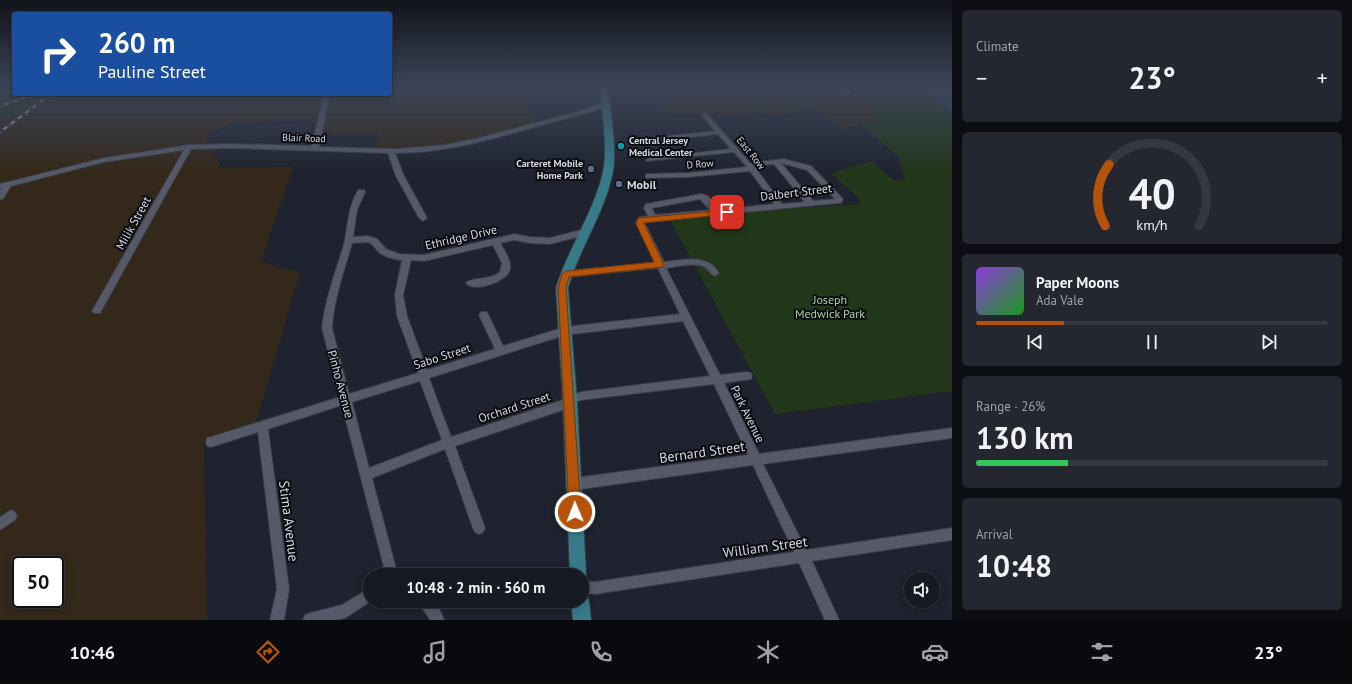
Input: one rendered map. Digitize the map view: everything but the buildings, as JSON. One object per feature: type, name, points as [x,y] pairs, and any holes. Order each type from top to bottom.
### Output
[{"type":"main road","points":[[578,568],[570,401],[562,288],[566,274],[604,190],[608,171],[609,150],[606,115]]},
{"type":"main road","points":[[581,608],[582,620]]},
{"type":"street","points":[[315,149],[322,115]]},
{"type":"street","name":"Blair Road","points":[[4,185],[104,160],[188,147],[230,146],[315,149],[427,149],[463,144],[570,115]]},
{"type":"street","name":"East Row","points":[[705,115],[750,167],[780,207]]},
{"type":"street","points":[[651,140],[720,132]]},
{"type":"street","name":"Milik Street","points":[[97,311],[188,147]]},
{"type":"street","points":[[390,150],[400,176],[423,218]]},
{"type":"street","points":[[649,160],[736,150]]},
{"type":"street","name":"Dalbert Street","points":[[641,220],[811,204],[838,201],[840,199],[809,168],[784,161],[776,162]]},
{"type":"street","points":[[750,167],[776,162],[811,204]]},
{"type":"street","name":"D Row","points":[[649,176],[664,174],[697,176],[750,167]]},
{"type":"street","points":[[0,196],[4,185]]},
{"type":"street","name":"Pinho Avenue","points":[[361,192],[355,201],[348,240],[327,318],[327,328],[390,568]]},
{"type":"street","points":[[653,218],[648,208],[649,206],[701,196],[705,198],[716,213]]},
{"type":"street","name":"Park Avenue","points":[[641,220],[640,224],[756,460],[832,620]]},
{"type":"street","name":"Ethridge Drive","points":[[348,240],[368,239],[374,241],[387,254],[407,258],[433,256],[514,237],[530,240],[550,241],[581,233],[585,234]]},
{"type":"street","points":[[470,283],[481,284],[493,281],[504,273],[507,267],[495,241]]},
{"type":"street","points":[[407,258],[399,295],[402,316],[479,528]]},
{"type":"street","points":[[566,274],[701,262],[712,268],[715,273]]},
{"type":"street","points":[[484,315],[500,350]]},
{"type":"street","name":"Sabo Street","points":[[211,442],[500,350],[565,331],[686,317]]},
{"type":"street","name":"Orchard Street","points":[[365,474],[448,443],[563,405],[582,396],[747,376]]},
{"type":"street","name":"Stima Avenue","points":[[262,425],[282,589],[277,620]]},
{"type":"street","name":"Bernard Street","points":[[574,484],[951,434]]},
{"type":"street","points":[[0,524],[10,516]]},
{"type":"street","name":"William Street","points":[[589,588],[595,588],[952,534]]},
{"type":"street","points":[[310,620],[345,611],[363,599]]},
{"type":"street","points":[[431,608],[437,620]]},
{"type":"shaded area","points":[[0,115],[532,115],[536,125],[436,149],[377,150],[378,134],[332,135],[309,120],[235,122],[207,134],[209,146],[222,168],[293,167],[261,260],[280,268],[300,272],[254,429],[204,445],[207,620],[0,620]]},
{"type":"shaded area","points":[[725,115],[748,115],[748,116]]},
{"type":"shaded area","points":[[822,115],[876,115],[878,122],[842,129]]},
{"type":"green space","points":[[0,115],[15,115],[14,116]]},
{"type":"green space","name":"Joseph Medwick Park","points":[[876,115],[952,115],[952,391],[775,414],[669,218],[716,213],[861,204],[858,198],[831,173],[871,161],[895,181],[905,179],[898,156],[861,125],[878,122]]},
{"type":"railway","points":[[0,132],[23,115]]},
{"type":"place","name":"Central Jersey Medical Center","points":[[621,146]]},
{"type":"place","name":"Carteret Mobile Home Park","points":[[591,169]]},
{"type":"place","name":"Mobil","points":[[619,184]]},
{"type":"route","points":[[575,512],[569,387],[562,288],[566,274],[660,265],[640,224],[641,220],[727,212]]}]
